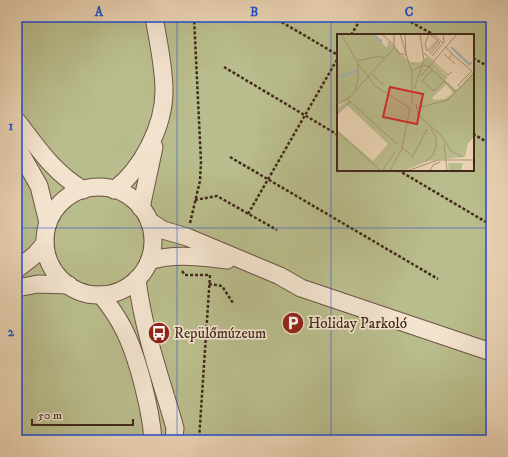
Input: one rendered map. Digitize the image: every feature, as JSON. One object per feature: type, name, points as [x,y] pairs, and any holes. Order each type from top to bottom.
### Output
[{"type":"street","points":[[114,190],[126,181],[138,168],[155,131],[163,103],[164,90],[154,17]]},
{"type":"street","points":[[17,121],[52,167],[67,180],[83,190]]},
{"type":"street","points":[[17,147],[39,186],[48,223],[45,243],[46,253],[54,271],[69,285],[84,293],[101,295],[117,292],[137,279],[148,261],[152,241],[145,215],[155,131]]},
{"type":"street","points":[[48,223],[62,202],[83,190],[98,188],[114,190],[129,197],[145,215],[163,230],[187,237],[243,262],[280,276],[301,288],[491,352]]},
{"type":"street","points":[[17,269],[35,255],[45,243]]},
{"type":"street","points":[[148,261],[160,257],[184,255],[243,262]]},
{"type":"street","points":[[137,279],[139,301],[148,340],[175,428],[174,440]]},
{"type":"street","points":[[17,288],[38,284],[69,285]]},
{"type":"street","points":[[101,295],[124,328],[130,344],[147,403],[153,440]]},
{"type":"path","points":[[187,237],[200,181],[201,162],[194,17]]},
{"type":"path","points":[[274,17],[337,54]]},
{"type":"path","points":[[352,34],[362,17]]},
{"type":"path","points":[[402,17],[432,34]]},
{"type":"path","points":[[474,59],[491,68]]},
{"type":"path","points":[[248,214],[337,60]]},
{"type":"path","points":[[224,67],[337,134]]},
{"type":"path","points":[[474,135],[491,144]]},
{"type":"path","points":[[230,157],[438,279]]},
{"type":"path","points":[[400,171],[491,225]]},
{"type":"path","points":[[195,200],[218,196],[277,230]]},
{"type":"path","points":[[184,255],[182,273],[185,275],[210,275],[199,440]]},
{"type":"path","points":[[210,284],[222,286],[233,303]]},
{"type":"green space","points":[[17,17],[491,17],[491,440],[17,440]]},
{"type":"place","name":"Holiday Parkoló","points":[[293,323]]},
{"type":"place","name":"Repülőmúzeum","points":[[159,333]]}]
